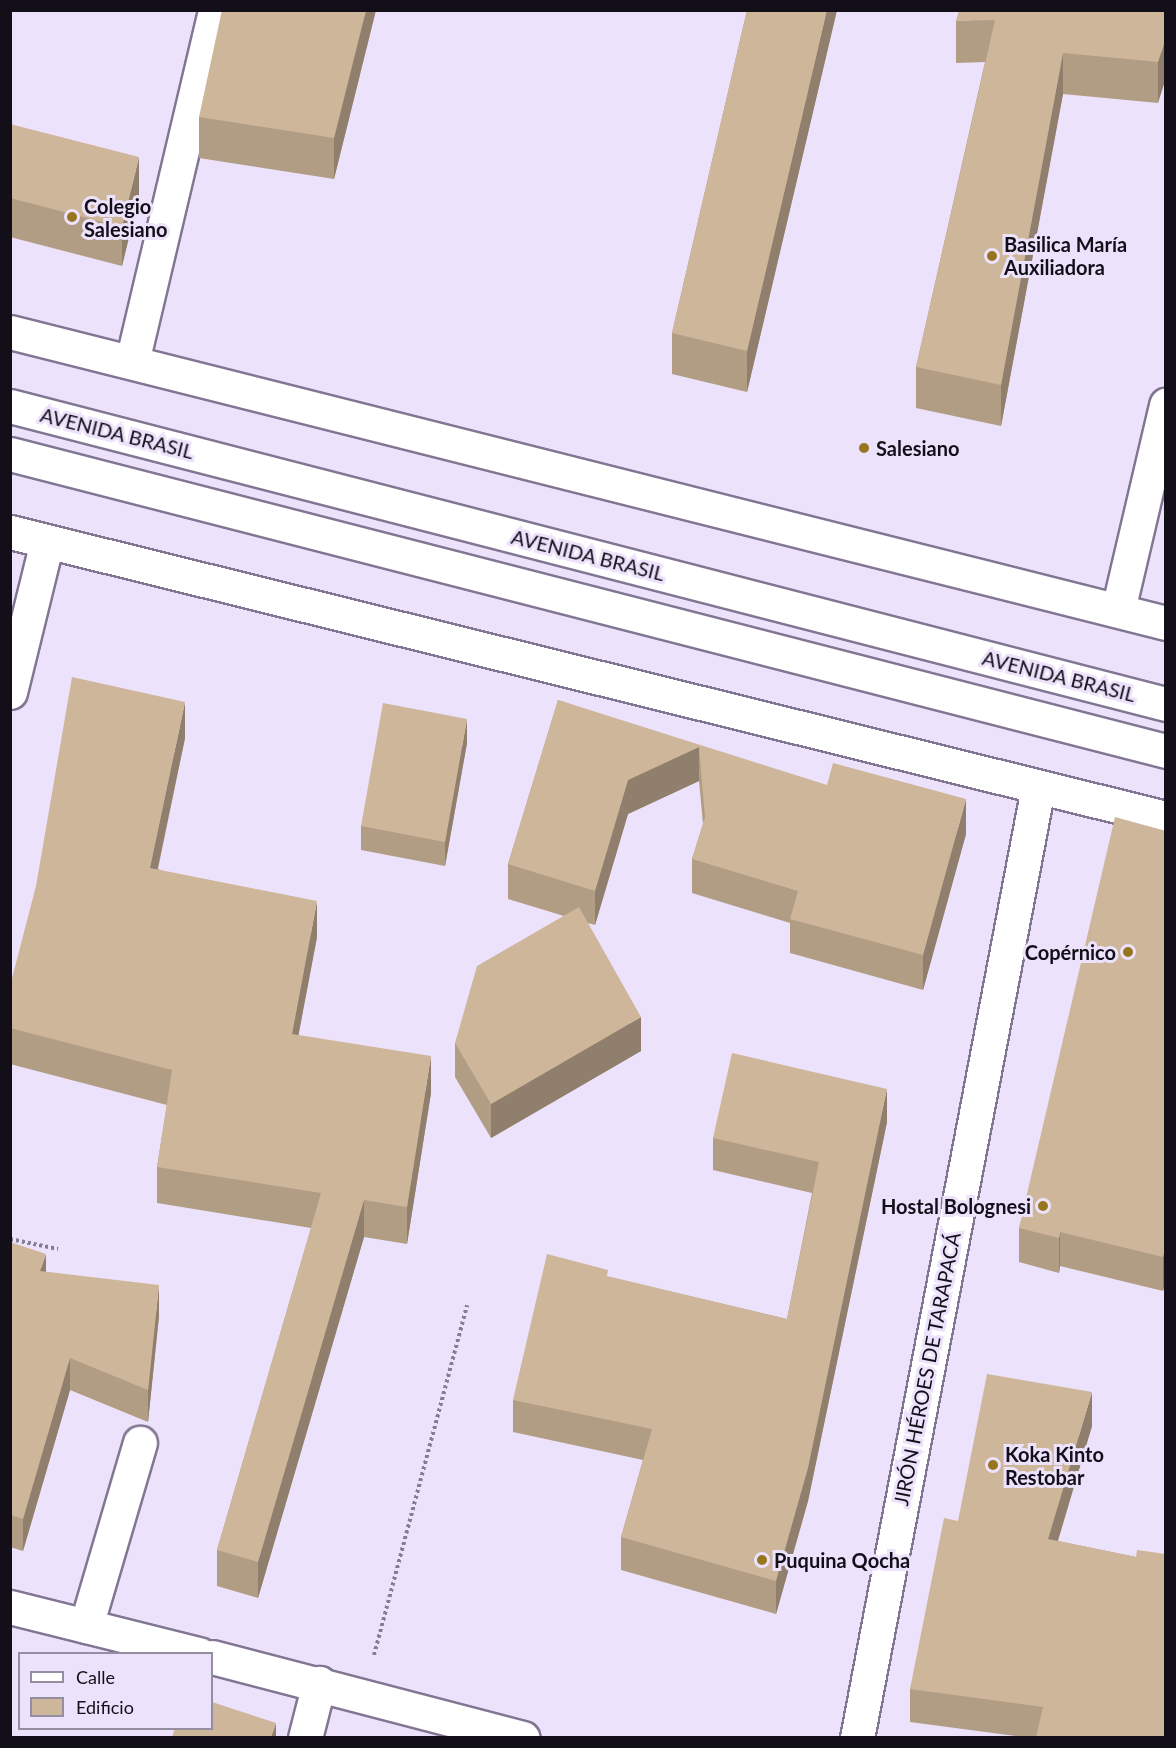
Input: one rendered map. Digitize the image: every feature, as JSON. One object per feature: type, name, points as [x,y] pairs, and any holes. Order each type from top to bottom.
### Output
[{"type":"main road","points":[[132,362],[215,10]]},
{"type":"main road","points":[[10,332],[1166,623]]},
{"type":"main road","points":[[1118,610],[1166,405]]},
{"type":"main road","name":"AVENIDA BRASIL","points":[[10,406],[1166,704]]},
{"type":"main road","points":[[10,454],[1166,750]]},
{"type":"main road","points":[[10,532],[1166,818]]},
{"type":"main road","points":[[10,692],[47,541]]},
{"type":"main road","name":"JIRÓN HÉROES DE TARAPACÁ","points":[[857,1737],[1038,787]]},
{"type":"main road","points":[[86,1626],[140,1443]]},
{"type":"main road","points":[[10,1607],[195,1652]]},
{"type":"main road","points":[[213,1657],[523,1737]]},
{"type":"main road","points":[[305,1737],[319,1683]]},
{"type":"path","points":[[10,1239],[58,1250]]},
{"type":"path","points":[[363,1695],[467,1305]]},
{"type":"building","points":[[222,10],[366,10],[334,138],[199,117]]},
{"type":"building","points":[[747,10],[827,10],[747,351],[672,333]]},
{"type":"building","name":"Basilica María Auxiliadora","points":[[959,10],[1166,11],[1166,37],[1158,62],[1063,53],[1001,385],[916,367],[995,20],[956,21]]},
{"type":"building","points":[[10,124],[139,157],[122,227],[10,198]]},
{"type":"building","points":[[72,677],[185,702],[150,868],[317,901],[292,1034],[431,1056],[407,1207],[364,1200],[258,1562],[217,1550],[321,1193],[157,1167],[172,1070],[10,1028],[10,986],[36,886]]},
{"type":"building","points":[[558,700],[827,785],[833,763],[966,799],[923,955],[790,919],[798,891],[692,859],[705,817],[699,747],[628,780],[595,891],[508,864]]},
{"type":"building","points":[[383,703],[467,719],[445,842],[361,826]]},
{"type":"building","points":[[1115,817],[1166,831],[1166,1243],[1163,1257],[1060,1232],[1059,1238],[1019,1228]]},
{"type":"building","points":[[579,907],[641,1017],[491,1104],[455,1043],[477,966]]},
{"type":"building","points":[[732,1053],[887,1089],[808,1468],[776,1581],[621,1537],[652,1429],[513,1400],[547,1254],[608,1270],[607,1276],[787,1319],[819,1162],[713,1138]]},
{"type":"building","points":[[10,1242],[46,1254],[40,1271],[159,1285],[148,1390],[70,1358],[23,1519],[10,1515]]},
{"type":"building","points":[[987,1374],[1092,1392],[1048,1539],[1136,1557],[1137,1550],[1166,1554],[1166,1737],[1036,1737],[1043,1707],[910,1689],[944,1518],[958,1521]]},
{"type":"building","points":[[213,1702],[276,1723],[271,1737],[172,1737],[174,1730],[213,1730]]},
{"type":"place","name":"Colegio Salesiano","points":[[72,217]]},
{"type":"place","name":"Basilica María Auxiliadora","points":[[992,256]]},
{"type":"place","name":"Salesiano","points":[[864,448]]},
{"type":"place","name":"Copérnico","points":[[1128,952]]},
{"type":"place","name":"Hostal Bolognesi","points":[[1043,1206]]},
{"type":"place","name":"Koka Kinto Restobar","points":[[993,1465]]},
{"type":"place","name":"Puquina Qocha","points":[[762,1560]]}]
